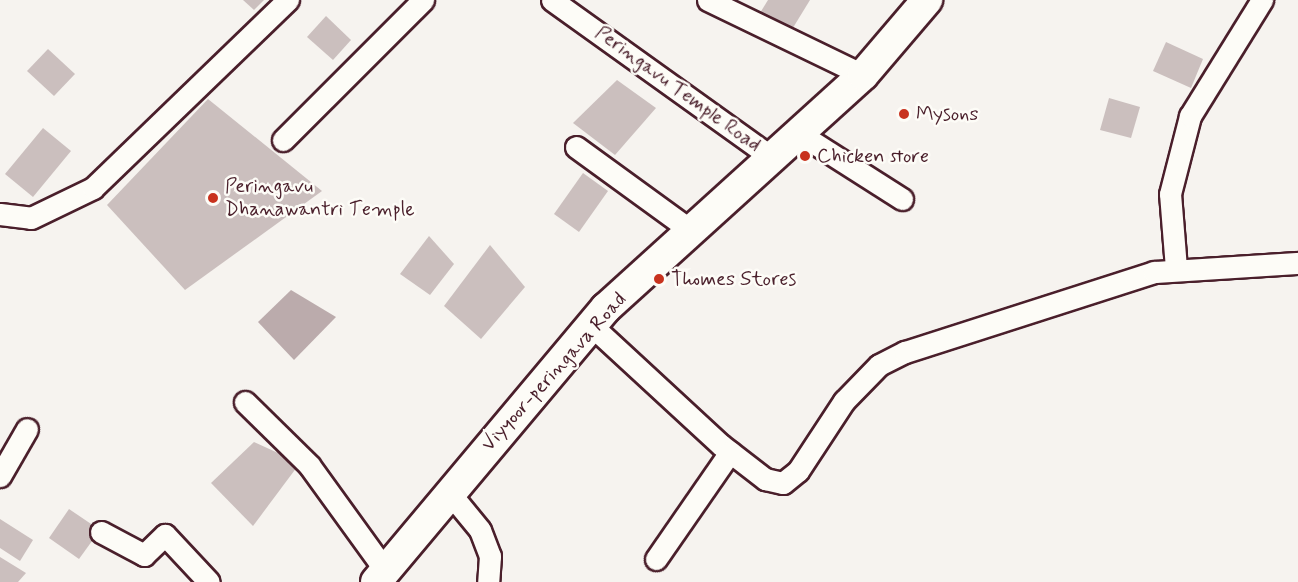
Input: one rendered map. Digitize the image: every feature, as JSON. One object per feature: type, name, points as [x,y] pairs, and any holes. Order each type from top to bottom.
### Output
[{"type":"street","points":[[0,214],[31,219],[93,188],[288,0]]},
{"type":"street","points":[[283,140],[423,0]]},
{"type":"street","name":"Peringavu Temple Road","points":[[552,0],[774,159]]},
{"type":"street","points":[[708,0],[863,75]]},
{"type":"street","name":"Viyyoor-peringava Road","points":[[380,576],[448,491],[592,326],[863,75],[927,0]]},
{"type":"street","points":[[1176,268],[1170,194],[1191,116],[1262,0]]},
{"type":"street","points":[[800,134],[902,199]]},
{"type":"street","points":[[576,147],[693,232]]},
{"type":"street","points":[[592,326],[730,452],[765,480],[783,483],[879,364],[1176,268],[1298,263]]},
{"type":"street","points":[[245,402],[309,465],[380,576]]},
{"type":"street","points":[[0,476],[27,429]]},
{"type":"street","points":[[656,560],[730,452]]},
{"type":"street","points":[[448,491],[480,530],[490,556],[488,582]]},
{"type":"street","points":[[101,532],[144,555],[165,535],[209,582]]},
{"type":"shaded area","points":[[291,290],[336,317],[294,360],[258,322]]},
{"type":"building","points":[[243,0],[264,0],[254,10]]},
{"type":"building","points":[[768,0],[810,0],[791,31],[760,13]]},
{"type":"building","points":[[326,16],[351,40],[333,60],[307,37]]},
{"type":"building","points":[[1166,42],[1203,59],[1191,88],[1153,71]]},
{"type":"building","points":[[48,49],[75,74],[54,96],[27,71]]},
{"type":"building","points":[[617,80],[656,108],[615,155],[573,123]]},
{"type":"building","points":[[1109,98],[1140,107],[1131,138],[1100,130]]},
{"type":"building","name":"Peringavu Dhanawantri Temple","points":[[208,99],[322,191],[185,290],[107,205]]},
{"type":"building","points":[[43,128],[71,151],[33,197],[5,174]]},
{"type":"building","points":[[583,173],[608,191],[579,232],[554,214]]},
{"type":"building","points":[[429,236],[454,264],[430,295],[400,274]]},
{"type":"building","points":[[490,245],[525,287],[481,339],[444,306]]},
{"type":"building","points":[[254,442],[300,463],[253,526],[211,483]]},
{"type":"building","points":[[69,509],[100,530],[79,559],[49,538]]},
{"type":"building","points":[[0,519],[33,540],[20,561],[0,548]]},
{"type":"building","points":[[0,557],[26,573],[18,582],[0,582]]},
{"type":"place","name":"Mysons","points":[[904,114]]},
{"type":"place","name":"Chicken store","points":[[805,156]]},
{"type":"place","name":"Peringavu Dhanawantri Temple","points":[[213,198]]},
{"type":"place","name":"Thomes Stores","points":[[659,279]]}]
